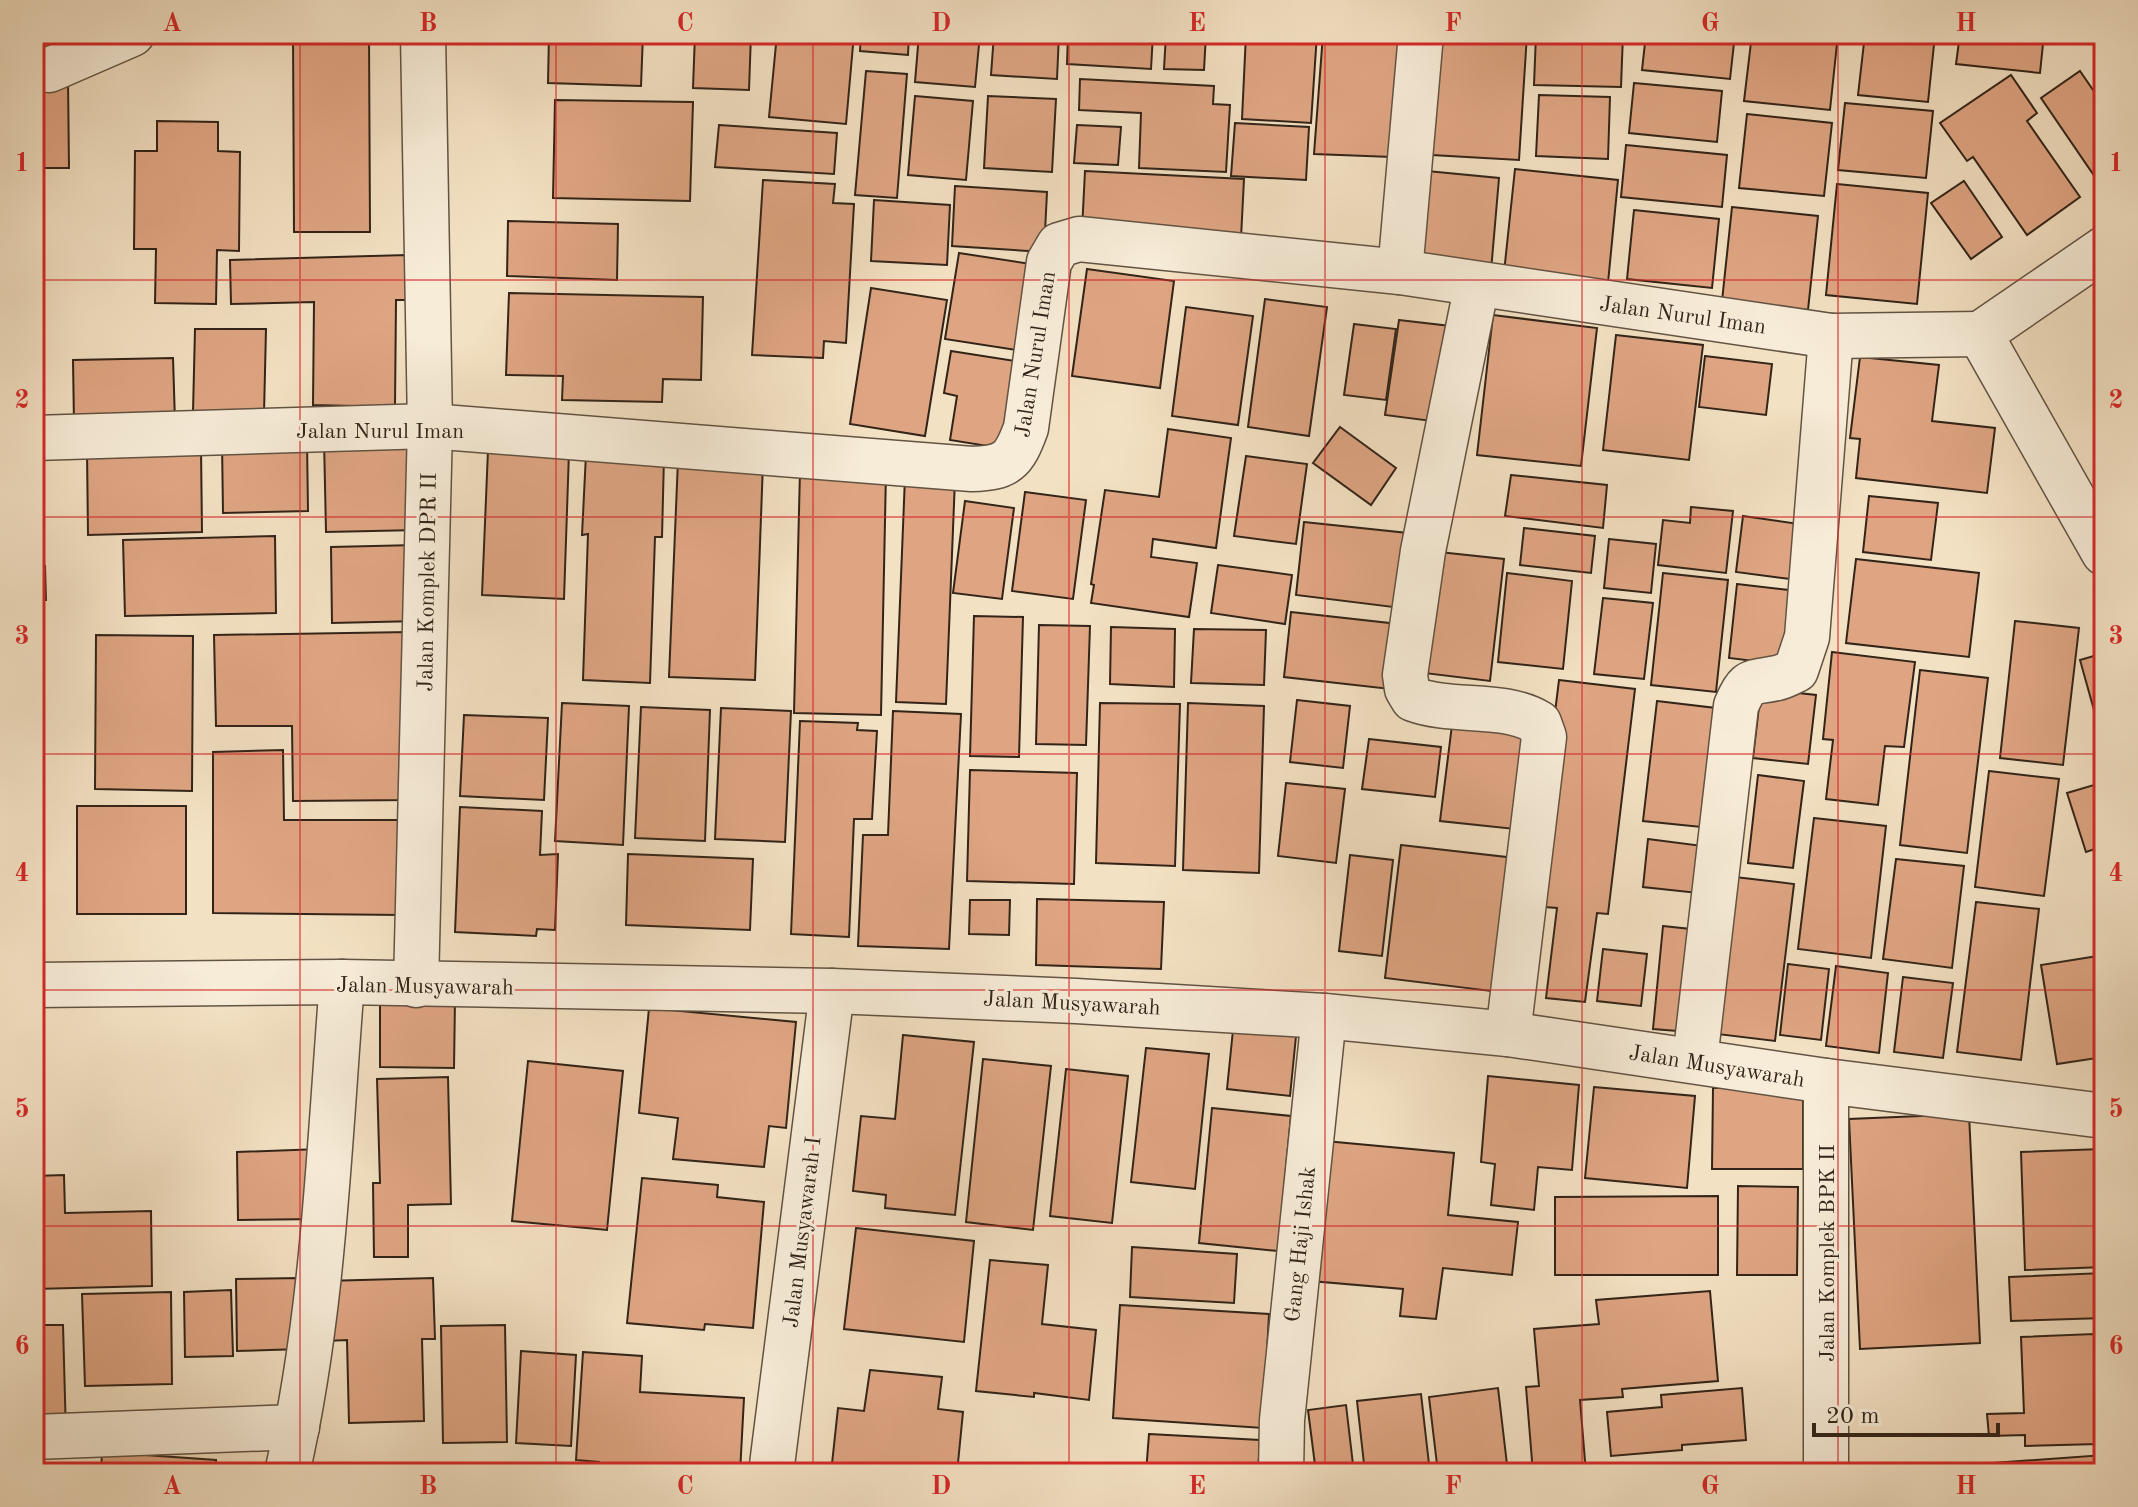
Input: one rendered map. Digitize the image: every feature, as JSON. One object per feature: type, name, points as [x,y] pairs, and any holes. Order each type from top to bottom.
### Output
[{"type":"street","points":[[49,70],[132,34]]},
{"type":"street","name":"Jalan Komplek DPR II","points":[[416,985],[430,426],[423,34]]},
{"type":"street","points":[[1400,272],[1421,34]]},
{"type":"street","name":"Jalan Nurul Iman","points":[[34,438],[430,426],[972,469],[995,468],[1009,461],[1018,450],[1026,428],[1049,262],[1054,251],[1066,241],[1079,239],[1400,272],[1831,336],[1980,334]]},
{"type":"street","points":[[2104,249],[1980,334],[2104,553]]},
{"type":"street","points":[[1477,284],[1423,551],[1405,675],[1407,689],[1413,699],[1428,705],[1525,714],[1539,723],[1544,737],[1508,1034]]},
{"type":"street","points":[[1695,1060],[1736,706],[1742,689],[1759,679],[1778,678],[1796,670],[1807,637],[1831,336]]},
{"type":"street","points":[[287,1473],[319,1279],[342,982]]},
{"type":"street","name":"Jalan Musyawarah","points":[[34,985],[342,982],[832,991],[1324,1016],[1508,1034],[1826,1081],[2104,1116]]},
{"type":"street","name":"Jalan Musyawarah I","points":[[771,1473],[832,991]]},
{"type":"street","name":"Gang Haji Ishak","points":[[1281,1473],[1282,1420],[1324,1016]]},
{"type":"street","name":"Jalan Komplek BPK II","points":[[1826,1081],[1826,1473]]},
{"type":"street","points":[[34,1437],[297,1427]]},
{"type":"building","points":[[34,34],[62,34],[62,57],[34,57]]},
{"type":"building","points":[[293,34],[369,34],[370,232],[294,232]]},
{"type":"building","points":[[549,34],[643,34],[641,86],[548,83]]},
{"type":"building","points":[[695,34],[751,34],[749,90],[693,88]]},
{"type":"building","points":[[777,34],[854,34],[846,124],[769,117]]},
{"type":"building","points":[[861,34],[909,34],[908,55],[860,51]]},
{"type":"building","points":[[919,34],[980,34],[975,87],[915,82]]},
{"type":"building","points":[[994,34],[1059,34],[1057,79],[991,75]]},
{"type":"building","points":[[1068,34],[1153,34],[1151,69],[1067,64]]},
{"type":"building","points":[[1166,34],[1206,34],[1204,70],[1164,69]]},
{"type":"building","points":[[1246,34],[1317,34],[1311,123],[1242,119]]},
{"type":"building","points":[[1323,34],[1417,34],[1392,157],[1314,154]]},
{"type":"building","points":[[1439,34],[1527,34],[1519,160],[1432,155]]},
{"type":"building","points":[[1536,34],[1623,34],[1621,87],[1534,85]]},
{"type":"building","points":[[1646,34],[1735,34],[1730,79],[1642,70]]},
{"type":"building","points":[[1752,34],[1838,34],[1830,110],[1744,101]]},
{"type":"building","points":[[1865,34],[1935,35],[1928,102],[1858,95]]},
{"type":"building","points":[[1960,34],[2044,34],[2040,73],[1956,64]]},
{"type":"building","points":[[866,71],[907,74],[897,198],[855,195]]},
{"type":"building","points":[[2080,71],[2104,106],[2104,170],[2095,177],[2041,98]]},
{"type":"building","points":[[2011,75],[2037,113],[2027,121],[2080,197],[2027,235],[1973,157],[1967,161],[1940,123]]},
{"type":"building","points":[[34,79],[68,80],[69,168],[34,168]]},
{"type":"building","points":[[1080,79],[1214,86],[1213,104],[1230,105],[1226,172],[1139,168],[1141,113],[1079,110]]},
{"type":"building","points":[[1634,83],[1722,91],[1717,142],[1629,133]]},
{"type":"building","points":[[1539,95],[1610,97],[1608,159],[1536,156]]},
{"type":"building","points":[[915,96],[973,101],[966,180],[908,175]]},
{"type":"building","points":[[988,96],[1056,99],[1052,172],[984,168]]},
{"type":"building","points":[[555,100],[693,102],[690,201],[553,198]]},
{"type":"building","points":[[1845,103],[1933,111],[1926,178],[1838,170]]},
{"type":"building","points":[[1747,114],[1832,123],[1824,196],[1739,188]]},
{"type":"building","points":[[157,121],[218,122],[218,151],[240,152],[239,251],[217,250],[216,304],[155,303],[156,249],[134,249],[135,151],[157,151]]},
{"type":"building","points":[[1235,123],[1309,127],[1306,180],[1231,176]]},
{"type":"building","points":[[719,125],[837,133],[834,174],[715,167]]},
{"type":"building","points":[[1077,125],[1121,127],[1118,165],[1074,163]]},
{"type":"building","points":[[1626,145],[1727,155],[1722,207],[1621,197]]},
{"type":"building","points":[[1515,169],[1618,180],[1607,293],[1503,282]]},
{"type":"building","points":[[1085,171],[1244,179],[1241,238],[1082,230]]},
{"type":"building","points":[[1427,171],[1499,178],[1491,271],[1417,264]]},
{"type":"building","points":[[763,180],[835,184],[833,203],[854,204],[846,343],[824,341],[823,358],[752,355]]},
{"type":"building","points":[[1964,181],[2002,237],[1971,259],[1931,203]]},
{"type":"building","points":[[1837,184],[1928,193],[1917,304],[1826,295]]},
{"type":"building","points":[[955,186],[1047,192],[1044,252],[952,246]]},
{"type":"building","points":[[874,200],[950,205],[947,265],[871,261]]},
{"type":"building","points":[[1732,207],[1818,216],[1808,310],[1722,301]]},
{"type":"building","points":[[1634,210],[1719,219],[1712,288],[1627,279]]},
{"type":"building","points":[[508,221],[618,224],[617,280],[507,276]]},
{"type":"building","points":[[959,253],[1044,266],[1030,352],[945,339]]},
{"type":"building","points":[[407,255],[409,300],[396,300],[395,407],[313,405],[314,302],[231,304],[230,260]]},
{"type":"building","points":[[1087,269],[1174,281],[1160,388],[1072,376]]},
{"type":"building","points":[[871,288],[947,300],[925,436],[850,424]]},
{"type":"building","points":[[509,293],[703,297],[701,380],[663,379],[662,402],[562,400],[563,376],[506,375]]},
{"type":"building","points":[[1265,299],[1327,307],[1309,436],[1248,427]]},
{"type":"building","points":[[1186,307],[1253,316],[1238,425],[1172,416]]},
{"type":"building","points":[[1493,315],[1597,328],[1581,466],[1477,455]]},
{"type":"building","points":[[1399,320],[1450,326],[1439,422],[1385,415]]},
{"type":"building","points":[[1354,324],[1396,329],[1386,400],[1344,395]]},
{"type":"building","points":[[195,329],[266,329],[264,414],[193,412]]},
{"type":"building","points":[[1616,335],[1703,345],[1689,460],[1603,450]]},
{"type":"building","points":[[951,351],[1034,364],[1006,449],[950,440],[957,396],[944,393]]},
{"type":"building","points":[[1705,356],[1772,364],[1766,415],[1699,407]]},
{"type":"building","points":[[1860,357],[1939,365],[1932,421],[1995,428],[1987,493],[1856,478],[1860,439],[1850,438]]},
{"type":"building","points":[[173,358],[175,422],[74,424],[73,360]]},
{"type":"building","points":[[1340,427],[1396,468],[1371,505],[1313,463]]},
{"type":"building","points":[[1168,429],[1231,438],[1216,548],[1153,539],[1151,557],[1197,563],[1189,617],[1091,603],[1105,490],[1159,497]]},
{"type":"building","points":[[417,438],[418,530],[326,532],[324,439]]},
{"type":"building","points":[[307,440],[308,511],[223,513],[222,442]]},
{"type":"building","points":[[201,448],[202,532],[88,535],[87,450]]},
{"type":"building","points":[[488,450],[569,452],[564,599],[482,595]]},
{"type":"building","points":[[586,454],[664,457],[662,537],[655,537],[650,683],[583,680],[588,534],[582,535]]},
{"type":"building","points":[[1246,456],[1307,464],[1296,544],[1234,536]]},
{"type":"building","points":[[678,460],[763,462],[755,680],[669,677]]},
{"type":"building","points":[[800,471],[886,472],[881,715],[794,713]]},
{"type":"building","points":[[1511,475],[1607,485],[1603,528],[1505,516]]},
{"type":"building","points":[[905,477],[955,479],[946,704],[896,702]]},
{"type":"building","points":[[1025,492],[1086,500],[1073,599],[1012,591]]},
{"type":"building","points":[[1869,496],[1938,503],[1931,560],[1863,552]]},
{"type":"building","points":[[965,501],[1014,508],[1002,599],[953,593]]},
{"type":"building","points":[[1691,507],[1733,511],[1726,573],[1658,565],[1663,520],[1690,523]]},
{"type":"building","points":[[1743,516],[1806,525],[1798,580],[1736,572]]},
{"type":"building","points":[[1304,522],[1417,534],[1409,609],[1296,595]]},
{"type":"building","points":[[1524,528],[1595,536],[1591,573],[1520,565]]},
{"type":"building","points":[[275,536],[276,613],[125,616],[123,540]]},
{"type":"building","points":[[1609,539],[1656,544],[1651,593],[1604,588]]},
{"type":"building","points":[[416,545],[419,621],[332,623],[331,547]]},
{"type":"building","points":[[1439,552],[1504,559],[1490,681],[1424,673]]},
{"type":"building","points":[[1856,559],[1979,573],[1969,657],[1846,643]]},
{"type":"building","points":[[1218,565],[1292,575],[1285,624],[1211,613]]},
{"type":"building","points":[[34,566],[45,566],[46,600],[34,600]]},
{"type":"building","points":[[1507,573],[1572,581],[1563,669],[1498,662]]},
{"type":"building","points":[[1663,573],[1728,580],[1716,692],[1651,685]]},
{"type":"building","points":[[1737,584],[1797,591],[1787,665],[1729,658]]},
{"type":"building","points":[[1603,598],[1653,603],[1644,679],[1594,674]]},
{"type":"building","points":[[1291,612],[1407,625],[1399,690],[1284,677]]},
{"type":"building","points":[[974,616],[1023,617],[1019,757],[970,756]]},
{"type":"building","points":[[2015,621],[2079,628],[2063,765],[2000,758]]},
{"type":"building","points":[[1039,625],[1090,626],[1086,745],[1036,744]]},
{"type":"building","points":[[1111,627],[1175,629],[1174,687],[1110,684]]},
{"type":"building","points":[[1194,629],[1266,630],[1264,685],[1191,683]]},
{"type":"building","points":[[409,632],[410,800],[293,801],[292,726],[216,726],[214,635]]},
{"type":"building","points":[[96,635],[193,636],[192,791],[95,789]]},
{"type":"building","points":[[1832,652],[1915,662],[1904,747],[1885,746],[1878,805],[1826,799],[1833,740],[1823,739]]},
{"type":"building","points":[[2104,653],[2104,746],[2080,660]]},
{"type":"building","points":[[1920,670],[1988,678],[1967,853],[1900,845]]},
{"type":"building","points":[[1559,680],[1635,689],[1608,914],[1597,913],[1585,1002],[1546,998],[1557,908],[1531,906]]},
{"type":"building","points":[[1761,689],[1816,695],[1808,764],[1753,758]]},
{"type":"building","points":[[1297,700],[1350,706],[1343,768],[1290,762]]},
{"type":"building","points":[[1657,701],[1724,709],[1711,828],[1643,821]]},
{"type":"building","points":[[562,703],[629,706],[623,845],[555,841]]},
{"type":"building","points":[[1100,703],[1180,704],[1175,866],[1096,863]]},
{"type":"building","points":[[1188,703],[1264,706],[1259,873],[1183,870]]},
{"type":"building","points":[[641,707],[710,710],[705,841],[635,838]]},
{"type":"building","points":[[721,708],[791,711],[785,842],[715,839]]},
{"type":"building","points":[[893,711],[961,714],[949,949],[858,946],[863,835],[888,835]]},
{"type":"building","points":[[464,715],[548,718],[544,800],[460,796]]},
{"type":"building","points":[[1453,717],[1535,726],[1524,830],[1440,821]]},
{"type":"building","points":[[800,721],[858,723],[857,730],[877,731],[872,819],[854,819],[849,937],[791,934]]},
{"type":"building","points":[[1369,739],[1441,747],[1435,797],[1362,789]]},
{"type":"building","points":[[283,750],[284,820],[404,820],[402,915],[213,913],[213,752]]},
{"type":"building","points":[[970,770],[1077,773],[1074,884],[967,881]]},
{"type":"building","points":[[1989,771],[2059,779],[2044,896],[1975,887]]},
{"type":"building","points":[[1758,775],[1804,781],[1793,868],[1748,863]]},
{"type":"building","points":[[2104,782],[2104,846],[2086,852],[2067,793]]},
{"type":"building","points":[[1286,783],[1345,789],[1336,863],[1278,856]]},
{"type":"building","points":[[77,806],[186,806],[186,914],[77,914]]},
{"type":"building","points":[[460,807],[542,811],[540,855],[558,854],[555,930],[537,929],[536,936],[455,932]]},
{"type":"building","points":[[1814,818],[1886,826],[1871,958],[1798,949]]},
{"type":"building","points":[[1648,839],[1703,846],[1698,893],[1643,887]]},
{"type":"building","points":[[1401,845],[1515,858],[1499,992],[1385,978]]},
{"type":"building","points":[[628,854],[753,859],[750,930],[626,925]]},
{"type":"building","points":[[1350,855],[1393,860],[1382,956],[1339,951]]},
{"type":"building","points":[[1896,859],[1964,866],[1952,968],[1883,959]]},
{"type":"building","points":[[1735,877],[1794,884],[1775,1041],[1717,1034]]},
{"type":"building","points":[[1037,899],[1164,902],[1161,969],[1036,965]]},
{"type":"building","points":[[970,900],[1010,900],[1009,935],[969,934]]},
{"type":"building","points":[[1976,902],[2039,909],[2021,1060],[1957,1052]]},
{"type":"building","points":[[1663,926],[1700,930],[1690,1032],[1653,1029]]},
{"type":"building","points":[[1603,949],[1647,954],[1641,1006],[1597,1001]]},
{"type":"building","points":[[2104,955],[2104,1057],[2057,1064],[2041,965]]},
{"type":"building","points":[[1788,964],[1829,969],[1821,1040],[1780,1035]]},
{"type":"building","points":[[1836,966],[1888,973],[1879,1053],[1826,1046]]},
{"type":"building","points":[[1903,977],[1953,983],[1943,1058],[1894,1052]]},
{"type":"building","points":[[380,998],[455,999],[454,1068],[380,1067]]},
{"type":"building","points":[[649,1008],[796,1022],[786,1128],[769,1126],[764,1167],[673,1159],[678,1118],[639,1113]]},
{"type":"building","points":[[1234,1020],[1297,1026],[1290,1096],[1227,1089]]},
{"type":"building","points":[[903,1035],[974,1042],[955,1215],[885,1208],[886,1195],[853,1191],[861,1116],[895,1119]]},
{"type":"building","points":[[1146,1048],[1209,1054],[1195,1189],[1131,1182]]},
{"type":"building","points":[[983,1059],[1051,1066],[1033,1230],[966,1222]]},
{"type":"building","points":[[528,1061],[623,1071],[607,1230],[512,1221]]},
{"type":"building","points":[[1066,1069],[1128,1076],[1112,1223],[1050,1216]]},
{"type":"building","points":[[1488,1076],[1579,1085],[1572,1170],[1538,1167],[1534,1210],[1491,1205],[1495,1164],[1481,1162]]},
{"type":"building","points":[[448,1077],[451,1204],[408,1205],[408,1257],[374,1257],[373,1183],[380,1183],[377,1079]]},
{"type":"building","points":[[1594,1087],[1695,1096],[1687,1188],[1585,1178]]},
{"type":"building","points":[[1713,1088],[1803,1088],[1803,1169],[1712,1169]]},
{"type":"building","points":[[1212,1108],[1291,1116],[1278,1251],[1199,1243]]},
{"type":"building","points":[[1969,1114],[1980,1343],[1860,1349],[1849,1119]]},
{"type":"building","points":[[1325,1141],[1454,1153],[1448,1215],[1518,1222],[1512,1275],[1443,1268],[1436,1319],[1400,1316],[1403,1289],[1311,1281]]},
{"type":"building","points":[[320,1149],[322,1219],[238,1220],[237,1152]]},
{"type":"building","points":[[2102,1149],[2104,1267],[2025,1270],[2021,1152]]},
{"type":"building","points":[[64,1175],[65,1213],[151,1211],[152,1286],[34,1289],[34,1176]]},
{"type":"building","points":[[642,1178],[718,1185],[717,1197],[764,1202],[753,1328],[705,1324],[704,1330],[627,1323]]},
{"type":"building","points":[[1738,1186],[1798,1187],[1797,1275],[1737,1275]]},
{"type":"building","points":[[1718,1196],[1718,1275],[1555,1275],[1555,1197]]},
{"type":"building","points":[[856,1228],[974,1241],[964,1342],[844,1329]]},
{"type":"building","points":[[1132,1247],[1237,1254],[1234,1303],[1130,1297]]},
{"type":"building","points":[[990,1260],[1048,1265],[1042,1324],[1096,1330],[1089,1400],[1034,1393],[1034,1397],[976,1391]]},
{"type":"building","points":[[2104,1273],[2104,1318],[2011,1321],[2009,1277]]},
{"type":"building","points":[[300,1278],[301,1349],[237,1351],[236,1279]]},
{"type":"building","points":[[433,1278],[435,1339],[422,1339],[424,1421],[349,1423],[347,1340],[326,1341],[325,1281]]},
{"type":"building","points":[[231,1290],[233,1356],[185,1357],[184,1292]]},
{"type":"building","points":[[1710,1291],[1718,1381],[1622,1389],[1623,1397],[1580,1400],[1586,1473],[1533,1473],[1526,1387],[1539,1386],[1534,1329],[1599,1324],[1596,1300]]},
{"type":"building","points":[[171,1292],[172,1384],[85,1386],[82,1294]]},
{"type":"building","points":[[1120,1305],[1269,1314],[1263,1428],[1113,1418]]},
{"type":"building","points":[[34,1325],[63,1325],[66,1435],[34,1435]]},
{"type":"building","points":[[505,1325],[507,1442],[443,1443],[441,1326]]},
{"type":"building","points":[[2094,1334],[2098,1444],[2025,1446],[2025,1435],[1989,1436],[1987,1414],[2024,1413],[2021,1337]]},
{"type":"building","points":[[521,1351],[576,1355],[571,1446],[516,1443]]},
{"type":"building","points":[[583,1352],[642,1356],[640,1392],[744,1398],[740,1473],[598,1473],[599,1462],[576,1460]]},
{"type":"building","points":[[870,1370],[942,1377],[938,1409],[963,1412],[957,1473],[831,1473],[838,1408],[864,1411]]},
{"type":"building","points":[[1498,1388],[1508,1473],[1438,1473],[1429,1397]]},
{"type":"building","points":[[1742,1388],[1746,1440],[1682,1445],[1682,1450],[1611,1456],[1607,1412],[1662,1407],[1661,1395]]},
{"type":"building","points":[[1421,1394],[1430,1473],[1365,1473],[1357,1401]]},
{"type":"building","points":[[1346,1405],[1354,1473],[1316,1473],[1308,1410]]},
{"type":"building","points":[[1149,1434],[1260,1440],[1258,1473],[1146,1473]]},
{"type":"building","points":[[102,1452],[216,1460],[216,1473],[101,1473]]},
{"type":"building","points":[[2104,1455],[2104,1473],[1994,1473],[1993,1463]]}]
